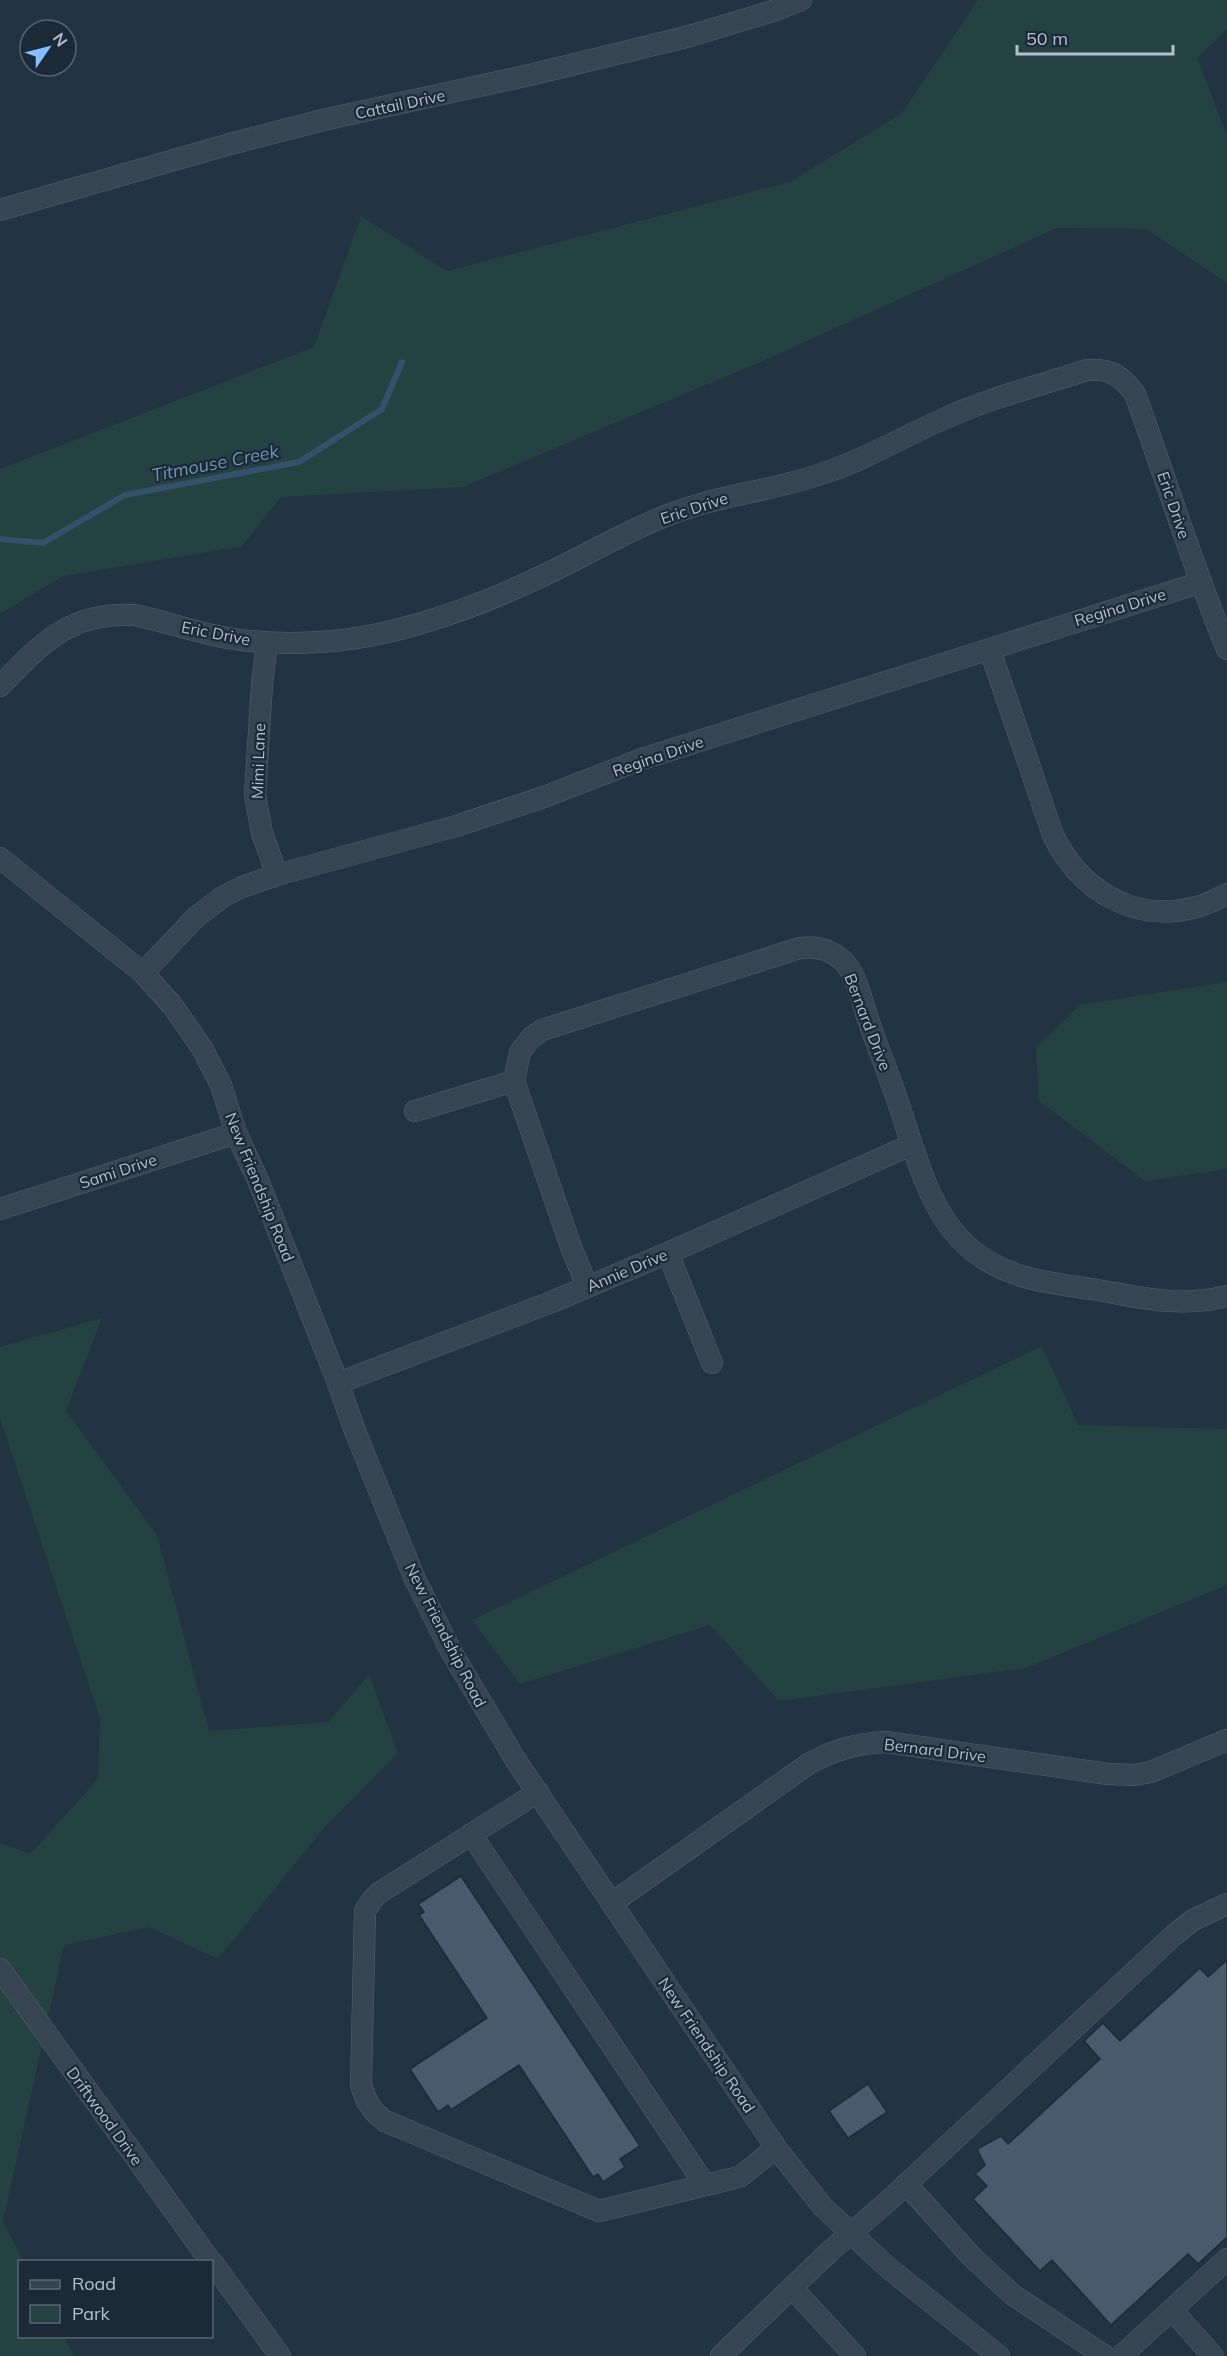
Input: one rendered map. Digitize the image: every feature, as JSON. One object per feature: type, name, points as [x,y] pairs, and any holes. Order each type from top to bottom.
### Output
[{"type":"street","name":"Cattail Drive","points":[[0,210],[230,144],[323,120],[534,74],[686,37],[773,11],[801,0]]},
{"type":"street","name":"Eric Drive","points":[[0,686],[39,646],[56,633],[78,622],[93,618],[134,615],[224,638],[267,643],[320,642],[352,638],[456,612],[541,577],[666,515],[712,500],[824,473],[870,455],[982,403],[1087,370],[1099,369],[1114,373],[1125,381],[1135,394],[1177,511],[1199,583],[1227,649]]},
{"type":"street","name":"Regina Drive","points":[[143,973],[173,939],[208,907],[242,887],[456,826],[544,797],[642,759],[1199,583]]},
{"type":"street","name":"Mimi Lane","points":[[267,643],[255,795],[262,833],[277,876]]},
{"type":"street","points":[[990,650],[1053,836],[1068,862],[1084,880],[1103,895],[1124,905],[1145,910],[1168,912],[1188,910],[1209,904],[1227,894]]},
{"type":"street","name":"New Friendship Road","points":[[0,858],[143,973],[172,1005],[202,1048],[220,1085],[236,1133],[258,1180],[414,1577],[478,1699],[612,1903],[776,2148],[823,2207],[886,2266],[999,2356]]},
{"type":"street","name":"Bernard Drive","points":[[514,1081],[520,1052],[531,1038],[542,1030],[800,948],[824,949],[841,958],[850,969],[911,1145],[934,1202],[952,1230],[972,1251],[994,1266],[1028,1279],[1160,1301],[1191,1303],[1227,1296]]},
{"type":"street","points":[[415,1111],[514,1081],[571,1247],[587,1286]]},
{"type":"street","name":"Sami Drive","points":[[0,1209],[236,1133]]},
{"type":"street","name":"Annie Drive","points":[[338,1383],[549,1303],[911,1145]]},
{"type":"street","points":[[668,1253],[712,1364]]},
{"type":"street","name":"Bernard Drive","points":[[612,1903],[807,1765],[822,1756],[851,1746],[886,1742],[1108,1774],[1134,1774],[1151,1772],[1227,1740]]},
{"type":"street","points":[[538,1792],[379,1893],[365,1911],[362,2084],[364,2098],[374,2113],[385,2121],[599,2211],[741,2176],[776,2148]]},
{"type":"street","points":[[471,1834],[705,2185]]},
{"type":"street","points":[[721,2356],[1174,1935],[1193,1920],[1227,1904]]},
{"type":"street","name":"Driftwood Drive","points":[[0,1969],[210,2260]]},
{"type":"street","points":[[906,2184],[973,2258],[1013,2295],[1105,2356]]},
{"type":"street","points":[[1121,2356],[1227,2259]]},
{"type":"street","name":"Driftwood Drive","points":[[213,2265],[280,2356]]},
{"type":"street","points":[[793,2289],[855,2356]]},
{"type":"street","points":[[1172,2310],[1213,2356]]},
{"type":"green space","points":[[978,0],[1227,0],[1227,29],[1197,58],[1227,135],[1227,283],[1146,229],[1057,228],[765,360],[463,487],[281,497],[242,546],[63,576],[0,614],[0,469],[314,347],[361,216],[447,271],[790,182],[901,114]]},
{"type":"green space","points":[[1227,982],[1227,1169],[1145,1181],[1039,1101],[1036,1048],[1080,1005]]},
{"type":"green space","points":[[102,1318],[66,1411],[157,1535],[209,1731],[328,1722],[369,1675],[398,1753],[323,1829],[218,1959],[149,1927],[64,1945],[3,2222],[23,2260],[18,2260],[18,2338],[65,2338],[74,2356],[0,2356],[0,1843],[30,1854],[98,1779],[100,1718],[0,1418],[0,1347]]},
{"type":"green space","points":[[1042,1346],[1078,1425],[1227,1429],[1227,1585],[1026,1668],[779,1701],[710,1625],[520,1684],[472,1620]]},
{"type":"building","points":[[461,1876],[640,2146],[620,2159],[625,2167],[603,2182],[598,2174],[593,2177],[519,2065],[451,2110],[448,2105],[438,2112],[410,2069],[487,2018],[419,1915],[424,1912],[418,1904]]},
{"type":"building","points":[[1227,1960],[1227,2237],[1198,2264],[1188,2254],[1111,2325],[1052,2260],[1040,2271],[973,2199],[987,2186],[975,2174],[985,2165],[977,2149],[1001,2136],[1008,2144],[1100,2059],[1084,2041],[1103,2023],[1120,2041],[1200,1968],[1208,1977]]},
{"type":"building","points":[[868,2084],[887,2112],[848,2138],[829,2111]]},
{"type":"waterway","name":"Titmouse Creek","points":[[0,539],[43,543],[125,495],[299,462],[382,409],[402,362]]}]
